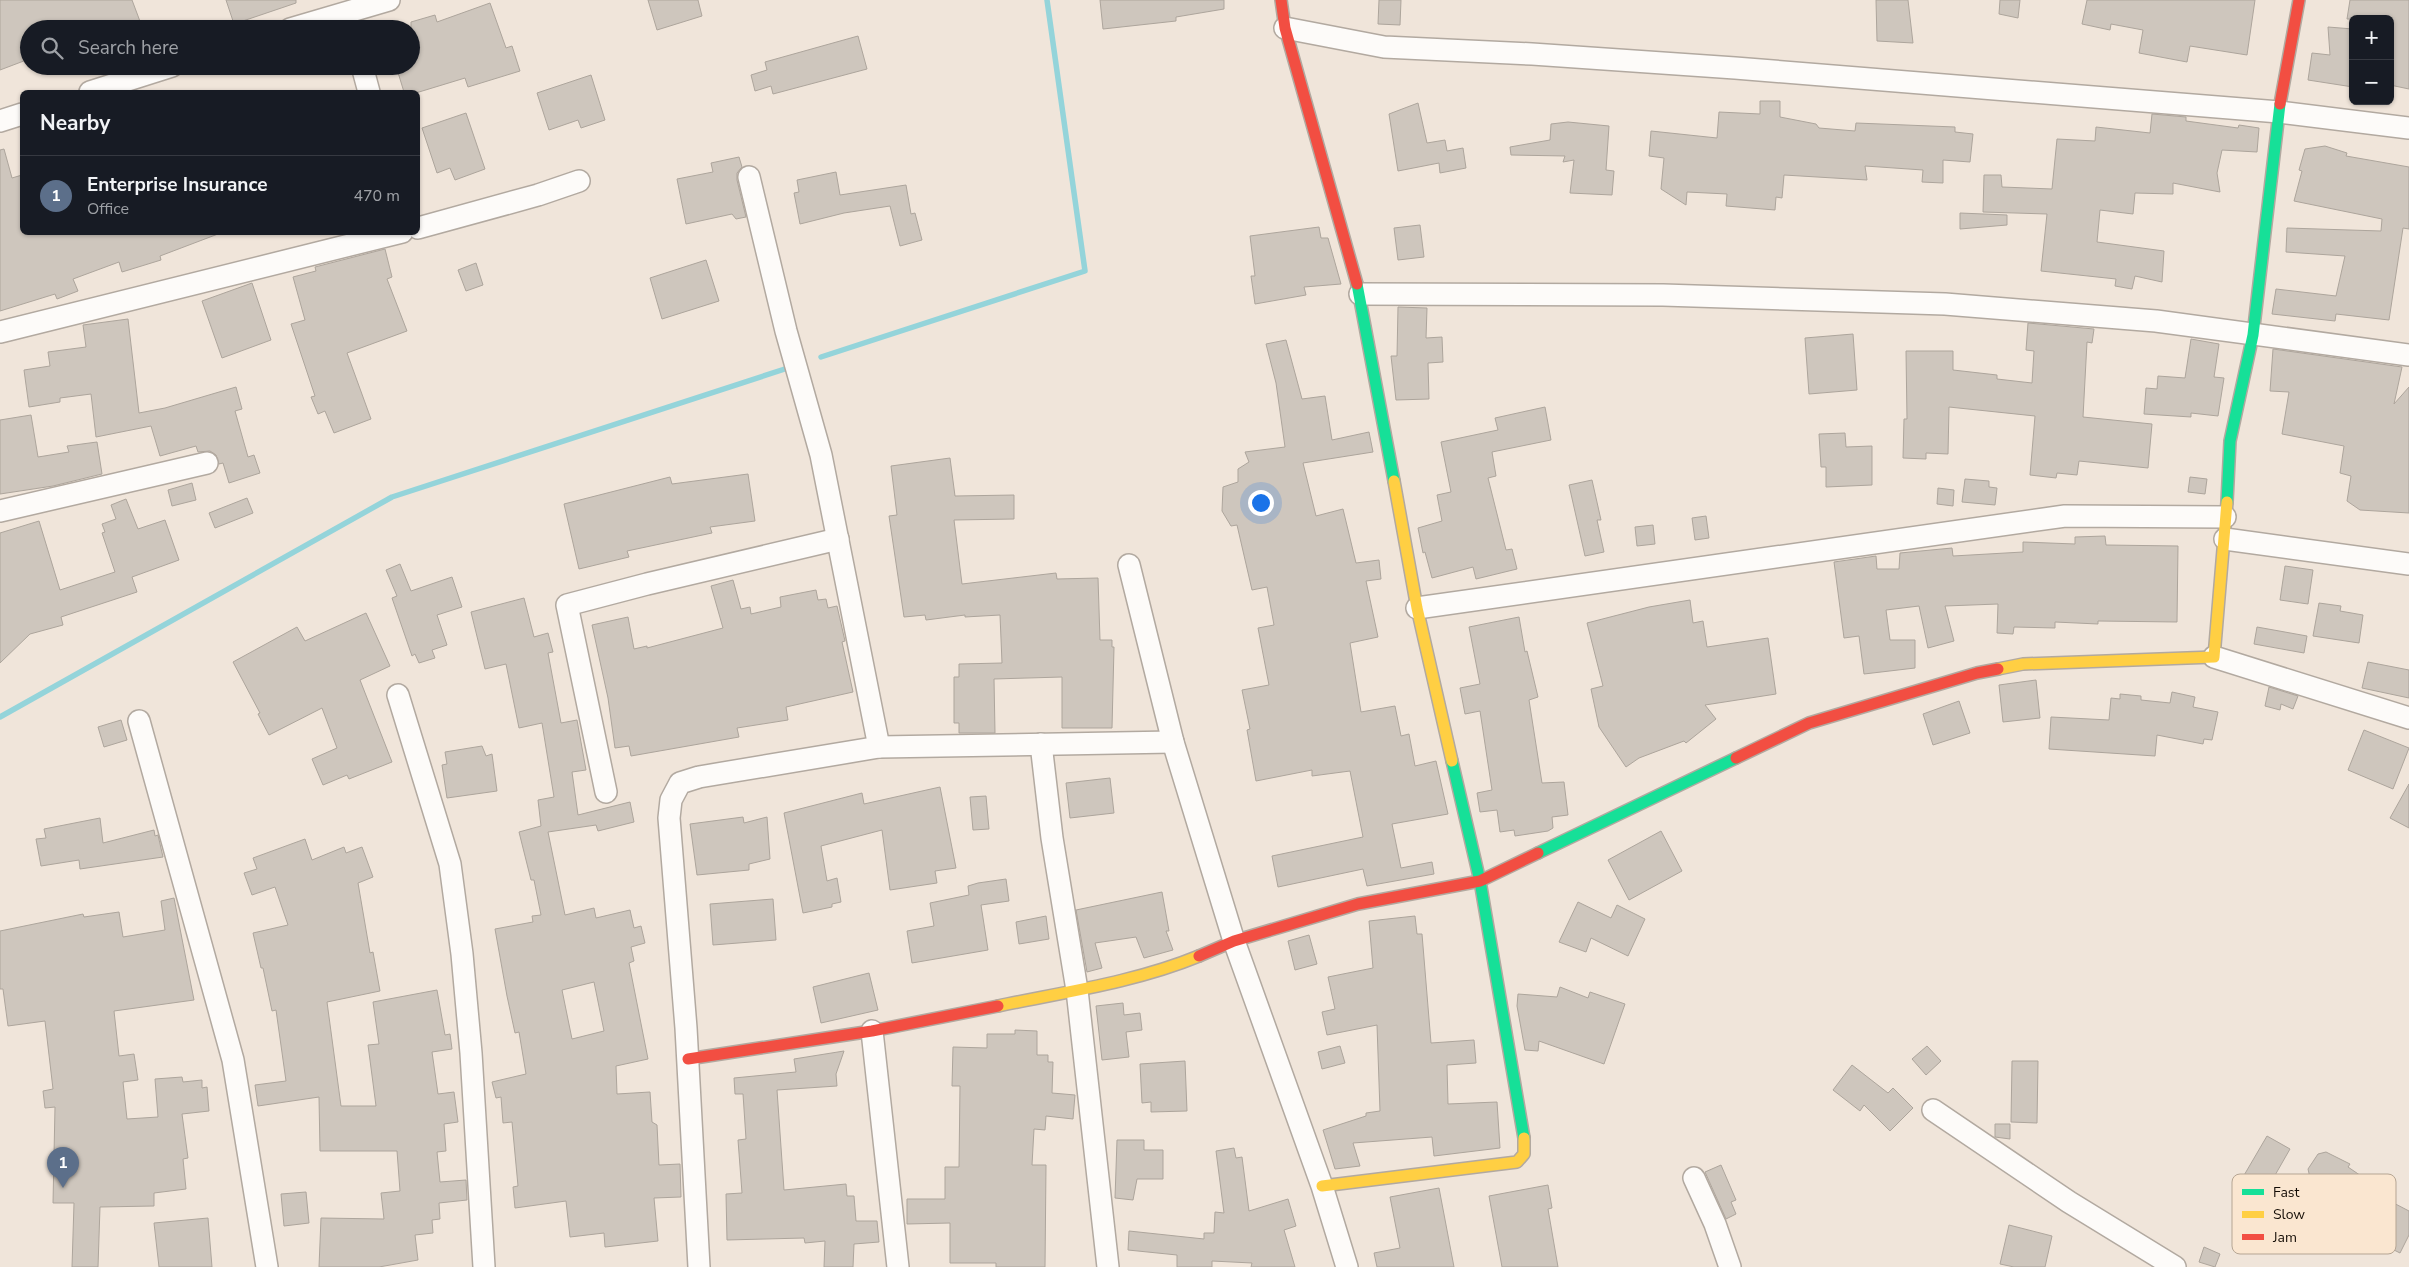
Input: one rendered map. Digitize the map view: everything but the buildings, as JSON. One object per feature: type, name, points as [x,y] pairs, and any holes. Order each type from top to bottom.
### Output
[{"type":"street","points":[[323,20],[389,0]]},
{"type":"street","points":[[1281,0],[1285,28],[1360,294],[1417,608],[1480,881],[1525,1142],[1524,1154],[1517,1162],[1322,1186]]},
{"type":"street","points":[[2214,658],[2225,540],[2230,441],[2253,335],[2279,112],[2299,0]]},
{"type":"street","points":[[1285,28],[1384,47],[1532,54],[1735,68],[2279,112],[2409,128]]},
{"type":"street","points":[[96,90],[144,75]]},
{"type":"street","points":[[364,75],[368,90]]},
{"type":"street","points":[[0,121],[20,115]]},
{"type":"street","points":[[749,177],[786,331],[821,455],[880,747]]},
{"type":"street","points":[[420,227],[579,182]]},
{"type":"street","points":[[0,332],[390,235]]},
{"type":"street","points":[[1360,294],[1663,295],[1945,304],[2156,321],[2409,355]]},
{"type":"street","points":[[0,511],[207,463]]},
{"type":"street","points":[[1417,608],[2065,516],[2225,518]]},
{"type":"street","points":[[606,792],[567,605],[838,539]]},
{"type":"street","points":[[2225,540],[2409,564]]},
{"type":"street","points":[[1129,565],[1173,742],[1234,941],[1322,1186],[1347,1267]]},
{"type":"street","points":[[688,1059],[872,1031],[1077,990],[1172,966],[1234,941],[1358,904],[1480,881],[1809,723],[1977,673],[2023,664],[2214,658],[2409,718]]},
{"type":"street","points":[[398,695],[450,864],[462,954],[471,1053],[484,1267]]},
{"type":"street","points":[[139,721],[233,1060],[267,1267]]},
{"type":"street","points":[[699,1267],[688,1059],[669,818],[671,800],[680,784],[699,777],[880,747],[1173,742]]},
{"type":"street","points":[[1041,744],[1052,838],[1077,990],[1108,1267]]},
{"type":"street","points":[[872,1031],[898,1267]]},
{"type":"street","points":[[1933,1110],[2069,1202],[2175,1267]]},
{"type":"street","points":[[1694,1178],[1715,1224],[1730,1267]]},
{"type":"waterway","points":[[821,357],[1085,271],[1047,0]]},
{"type":"waterway","points":[[0,717],[392,497],[791,367]]},
{"type":"traffic: fast","points":[[2227,502],[2230,441],[2253,335],[2280,104]]},
{"type":"traffic: fast","points":[[1357,284],[1394,481]]},
{"type":"traffic: fast","points":[[1538,853],[1736,758]]},
{"type":"traffic: fast","points":[[1452,761],[1480,881],[1524,1138]]},
{"type":"traffic: slow","points":[[1394,481],[1417,608],[1452,761]]},
{"type":"traffic: slow","points":[[1998,669],[2023,664],[2214,657],[2227,502]]},
{"type":"traffic: slow","points":[[998,1006],[1125,980],[1199,956]]},
{"type":"traffic: slow","points":[[1322,1186],[1517,1162],[1524,1154],[1524,1138]]},
{"type":"traffic: jam","points":[[1281,0],[1285,28],[1357,284]]},
{"type":"traffic: jam","points":[[2280,104],[2299,0]]},
{"type":"traffic: jam","points":[[1736,758],[1809,723],[1977,673],[1998,669]]},
{"type":"traffic: jam","points":[[1199,956],[1234,941],[1358,904],[1480,881],[1538,853]]},
{"type":"traffic: jam","points":[[688,1059],[872,1031],[998,1006]]},
{"type":"place","name":"Enterprise Insurance","points":[[63,1188]]}]
